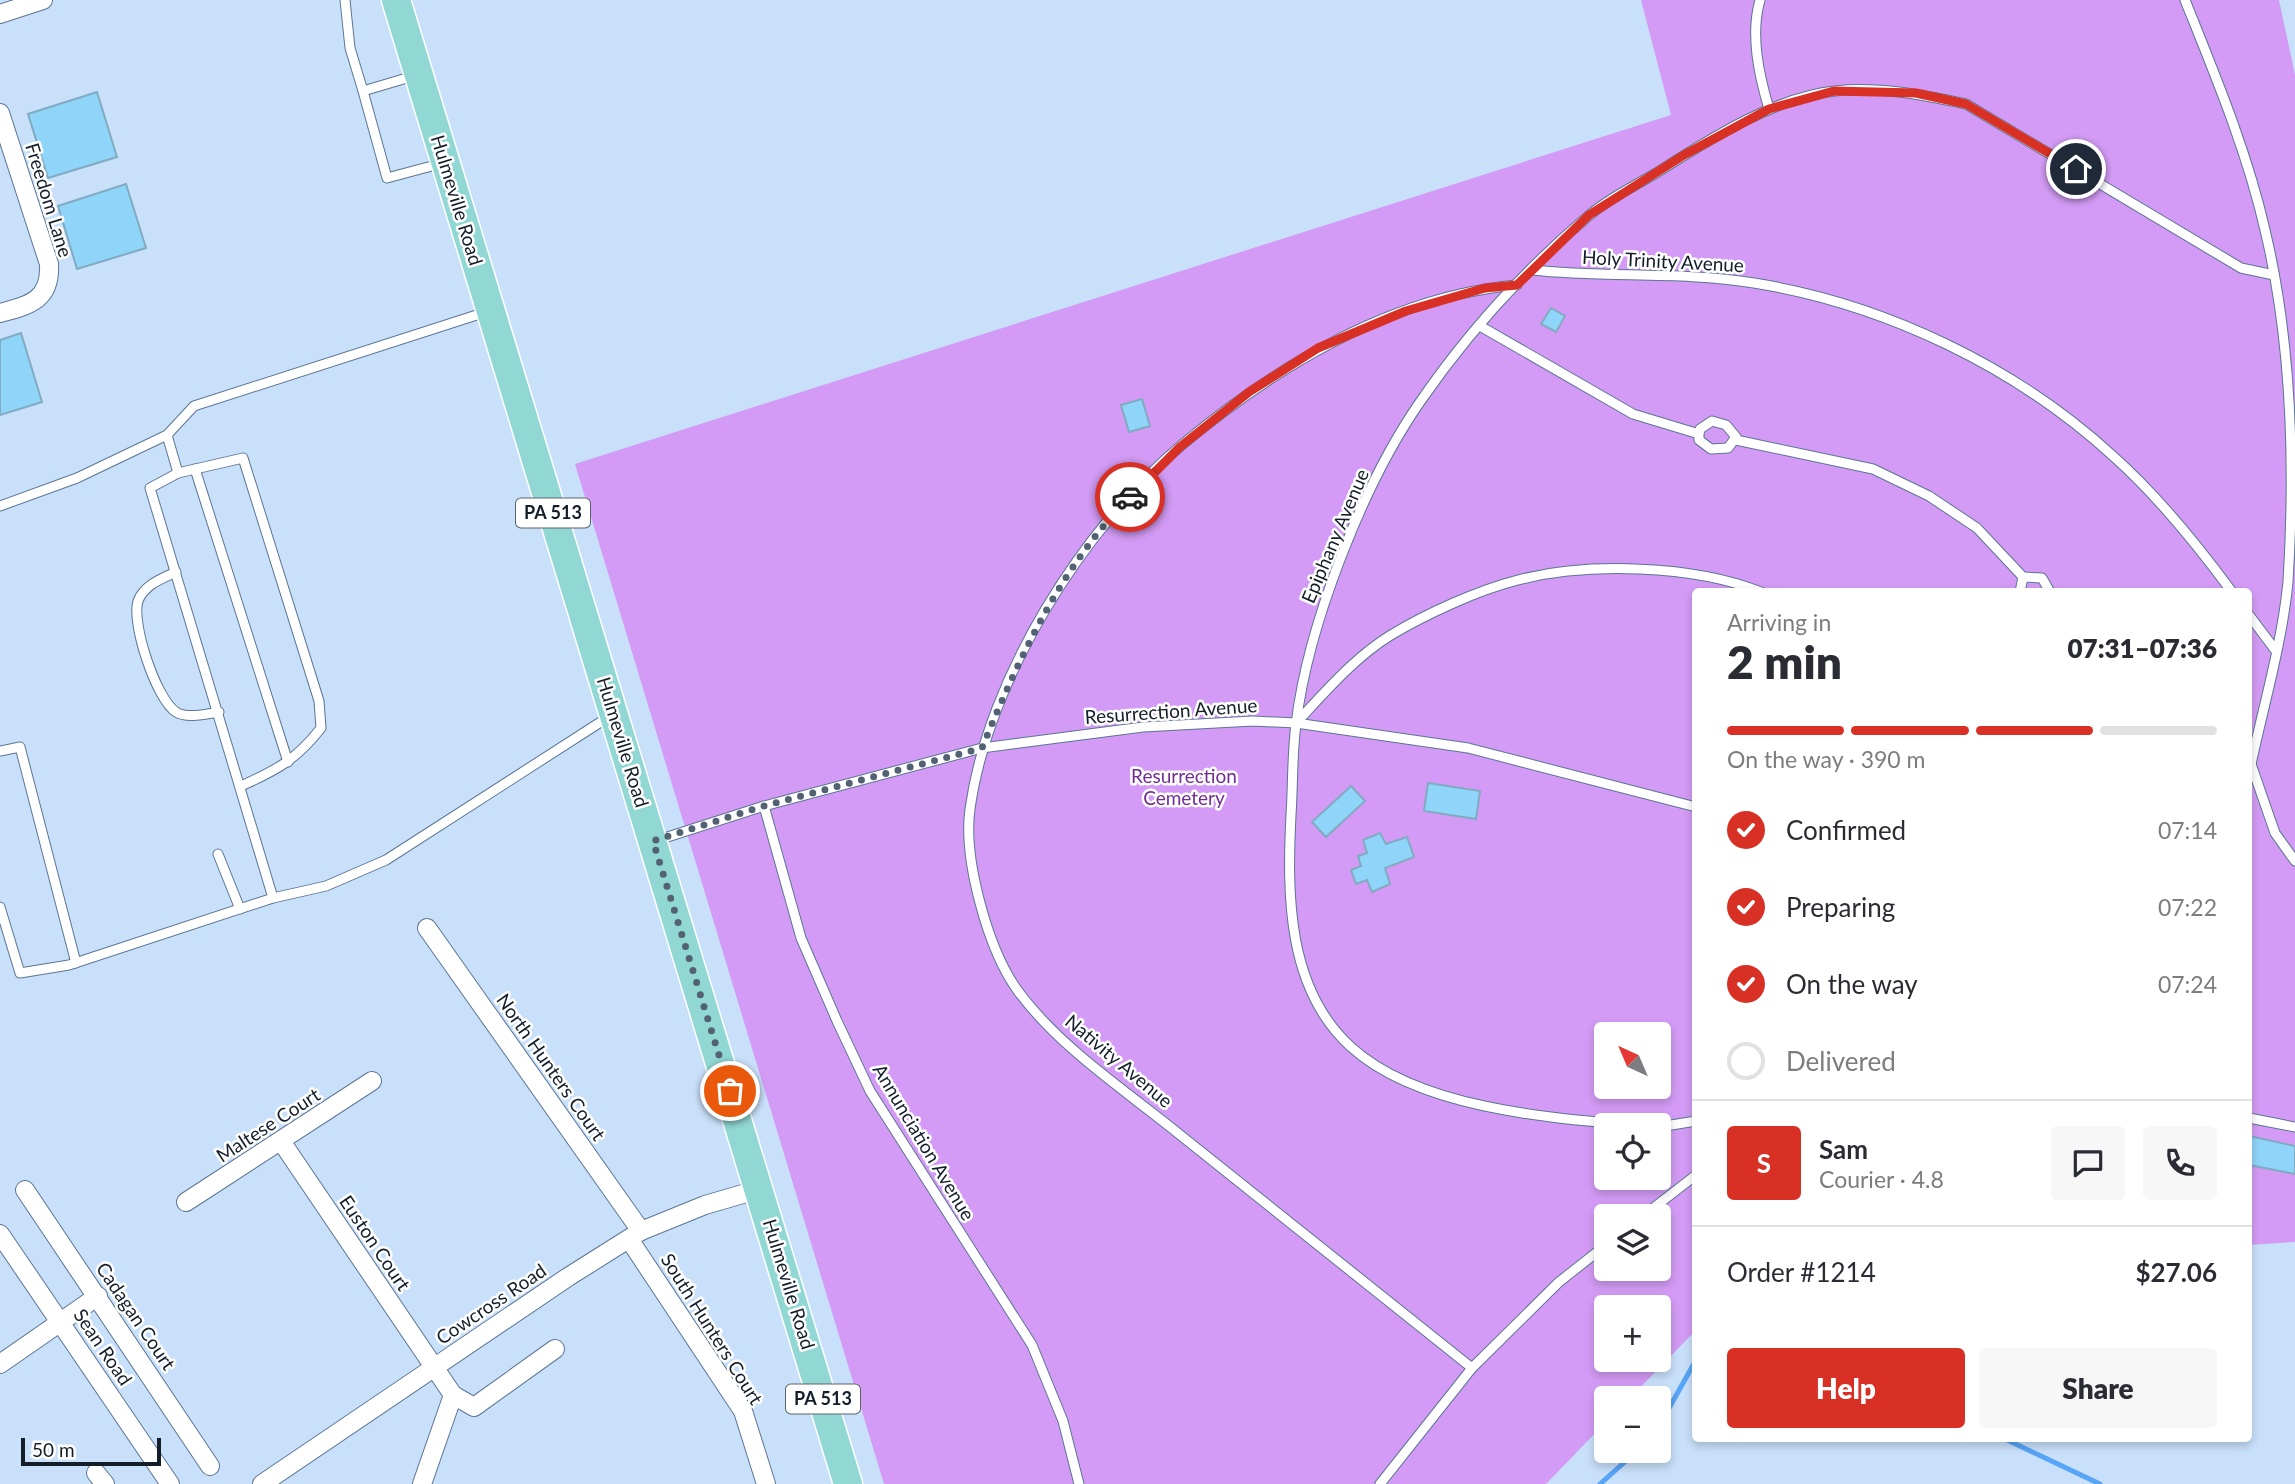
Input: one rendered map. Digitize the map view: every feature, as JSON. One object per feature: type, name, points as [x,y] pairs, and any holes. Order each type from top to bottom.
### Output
[{"type":"main road","name":"Hulmeville Road","points":[[396,0],[848,1484]]},
{"type":"street","points":[[0,14],[43,0]]},
{"type":"street","name":"Freedom Lane","points":[[0,113],[48,264],[50,281],[43,293],[30,305],[0,313]]},
{"type":"street","name":"North Hunters Court","points":[[427,928],[635,1235]]},
{"type":"street","name":"Maltese Court","points":[[186,1202],[372,1081]]},
{"type":"street","name":"Euston Court","points":[[281,1142],[433,1368]]},
{"type":"street","name":"Cowcross Road","points":[[262,1484],[635,1235],[705,1205],[760,1189]]},
{"type":"street","name":"Cadagan Court","points":[[25,1190],[211,1465]]},
{"type":"street","name":"Sean Road","points":[[0,1234],[170,1484]]},
{"type":"street","name":"South Hunters Court","points":[[635,1235],[743,1411],[766,1484]]},
{"type":"street","points":[[0,1364],[98,1296]]},
{"type":"street","points":[[433,1368],[453,1395],[474,1407],[555,1349]]},
{"type":"street","points":[[422,1484],[453,1395]]},
{"type":"lane","points":[[1760,0],[1754,20],[1761,82],[1769,109]]},
{"type":"lane","points":[[2185,0],[2229,113],[2265,229],[2283,328],[2293,466],[2288,583],[2276,651],[2252,755]]},
{"type":"lane","points":[[345,3],[350,48],[387,178],[445,162]]},
{"type":"lane","points":[[363,91],[418,75]]},
{"type":"lane","name":"Epiphany Avenue","points":[[1594,1122],[1532,1117],[1414,1086],[1383,1069],[1352,1048],[1329,1022],[1308,987],[1293,926],[1289,861],[1296,723],[1316,630],[1338,564],[1377,478],[1419,403],[1480,326],[1517,285],[1589,215],[1684,155],[1769,109],[1834,91],[1916,93],[1966,104],[2241,268],[2274,275]]},
{"type":"lane","name":"Holy Trinity Avenue","points":[[1532,270],[1586,276],[1662,275],[1754,282],[1892,320],[1967,355],[2039,396],[2113,455],[2178,521],[2229,588]]},
{"type":"lane","name":"Nativity Avenue","points":[[1472,1368],[1077,1053],[1017,990],[989,937],[973,875],[969,813],[982,748],[1017,665],[1066,577],[1119,508],[1166,460],[1249,392],[1318,348],[1406,311],[1485,288],[1517,285]]},
{"type":"lane","points":[[0,506],[77,478],[167,435],[194,406],[491,311]]},
{"type":"lane","points":[[1480,326],[1633,414],[1699,434]]},
{"type":"lane","points":[[1720,422],[1733,432],[1735,440],[1728,447],[1711,449],[1699,440],[1699,434],[1705,425],[1720,422]]},
{"type":"lane","points":[[167,435],[178,473]]},
{"type":"lane","points":[[1735,440],[1863,467],[1929,496],[1977,528],[2023,577],[2042,578],[2048,588]]},
{"type":"lane","points":[[241,786],[289,762],[304,751],[321,728],[319,701],[243,458],[178,473],[150,488],[219,712],[272,898]]},
{"type":"lane","points":[[195,469],[289,762]]},
{"type":"lane","points":[[1296,723],[1341,675],[1389,636],[1446,607],[1517,580],[1586,570],[1670,572],[1750,588]]},
{"type":"lane","points":[[176,572],[156,581],[138,602],[136,617],[152,674],[164,700],[177,713],[196,716],[219,712]]},
{"type":"lane","points":[[2021,588],[2023,577]]},
{"type":"lane","points":[[2252,619],[2276,651]]},
{"type":"lane","points":[[0,907],[20,973],[76,963],[272,898],[326,886],[386,860],[614,714]]},
{"type":"lane","name":"Resurrection Avenue","points":[[653,841],[764,806],[982,748],[1143,727],[1253,721],[1296,723],[1468,748],[1692,806]]},
{"type":"lane","points":[[0,751],[20,747],[76,963]]},
{"type":"lane","points":[[2252,769],[2276,833],[2295,861]]},
{"type":"lane","name":"Annunciation Avenue","points":[[764,806],[801,938],[842,1032],[870,1091],[1032,1345],[1063,1421],[1079,1484]]},
{"type":"lane","points":[[218,854],[240,909]]},
{"type":"lane","points":[[2252,1119],[2295,1127]]},
{"type":"lane","points":[[1671,1125],[1692,1122]]},
{"type":"lane","points":[[1659,1204],[1692,1178]]},
{"type":"lane","points":[[1380,1484],[1472,1368],[1559,1282],[1594,1254]]},
{"type":"green space","name":"Resurrection Cemetery","points":[[1641,0],[2279,0],[2295,75],[2295,1242],[2252,1245],[2252,588],[1692,588],[1692,1334],[1671,1356],[1671,1295],[1594,1295],[1594,1372],[1655,1372],[1642,1386],[1594,1386],[1594,1434],[1546,1484],[884,1484],[575,464],[1671,115]]},
{"type":"building","points":[[97,92],[117,157],[48,178],[28,114]]},
{"type":"building","points":[[126,184],[146,248],[77,269],[58,206]]},
{"type":"building","points":[[1551,308],[1565,316],[1556,332],[1541,324]]},
{"type":"building","points":[[21,333],[42,402],[0,415],[0,340]]},
{"type":"building","points":[[1142,399],[1150,426],[1129,432],[1121,405]]},
{"type":"building","points":[[1428,783],[1480,791],[1476,819],[1424,811]]},
{"type":"building","points":[[1351,786],[1365,801],[1326,837],[1312,822]]},
{"type":"building","points":[[1380,833],[1386,844],[1407,837],[1414,857],[1385,868],[1390,884],[1372,892],[1367,880],[1356,884],[1351,870],[1361,866],[1358,856],[1367,853],[1363,840]]},
{"type":"building","points":[[2252,1137],[2295,1146],[2295,1174],[2252,1166]]},
{"type":"waterway","points":[[1671,1405],[1692,1367]]},
{"type":"waterway","points":[[2011,1442],[2100,1484]]},
{"type":"waterway","points":[[1600,1484],[1624,1463]]},
{"type":"way so far","points":[[730,1091],[653,841],[764,806],[982,748],[1017,665],[1066,577],[1130,497]]},
{"type":"route","points":[[1130,497],[1180,447],[1249,392],[1318,348],[1406,311],[1485,288],[1517,285],[1589,215],[1684,155],[1769,109],[1834,91],[1916,93],[1966,104],[2076,169]]}]
